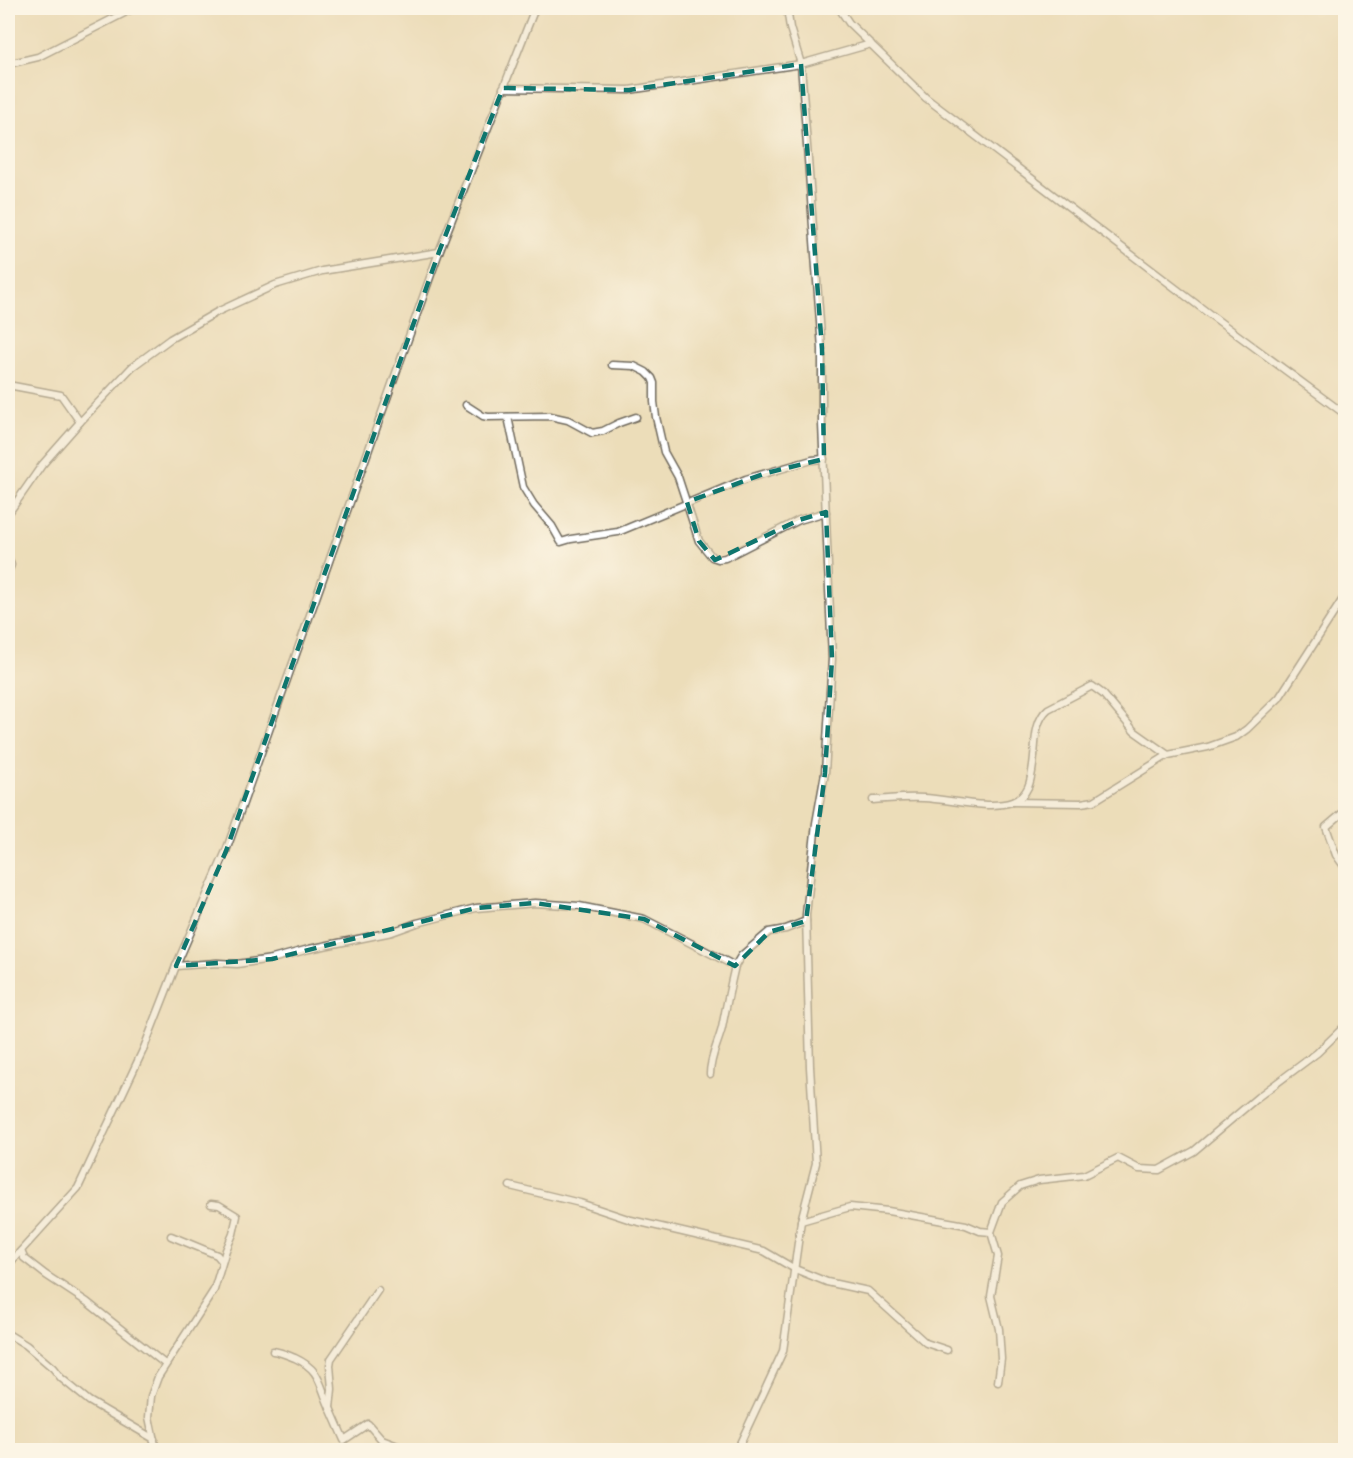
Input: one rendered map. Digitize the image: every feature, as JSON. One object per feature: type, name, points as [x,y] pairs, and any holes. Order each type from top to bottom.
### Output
[{"type":"street","points":[[8,64],[38,57],[134,8]]},
{"type":"street","points":[[8,1265],[78,1188],[144,1048],[176,966],[226,851],[439,252],[535,8]]},
{"type":"street","points":[[737,1450],[783,1351],[801,1221],[816,1163],[810,1067],[806,921],[816,823],[825,773],[832,659],[822,349],[801,64],[790,28],[787,8]]},
{"type":"street","points":[[839,8],[849,23],[926,98],[1346,415]]},
{"type":"street","points":[[504,88],[629,90],[801,64],[871,44]]},
{"type":"street","points":[[8,521],[10,512],[42,465],[80,422],[132,367],[170,339],[217,312],[275,285],[321,272],[439,252]]},
{"type":"street","points":[[612,365],[634,366],[652,378],[656,417],[664,452],[678,477],[699,541],[712,557],[718,559],[745,549],[759,539],[799,520],[826,512]]},
{"type":"street","points":[[8,385],[61,395],[80,422]]},
{"type":"street","points":[[466,405],[483,416],[550,416],[568,420],[592,434],[636,417]]},
{"type":"street","points":[[508,417],[523,487],[561,542],[618,532],[746,479],[812,460],[824,459]]},
{"type":"street","points":[[8,558],[11,565],[8,572]]},
{"type":"street","points":[[873,800],[925,798],[973,803],[1094,801],[1168,755],[1208,747],[1236,737],[1247,729],[1279,698],[1346,594]]},
{"type":"street","points":[[1012,802],[1025,793],[1032,780],[1038,723],[1042,714],[1092,686],[1103,694],[1134,731],[1168,755]]},
{"type":"street","points":[[1346,810],[1326,827],[1336,855],[1346,869]]},
{"type":"street","points":[[176,966],[237,964],[272,959],[392,932],[476,908],[535,903],[579,906],[644,919],[735,966]]},
{"type":"street","points":[[710,1074],[710,1061],[722,1029],[735,966],[741,956],[769,932],[786,929],[806,921]]},
{"type":"street","points":[[998,1382],[1001,1359],[999,1329],[991,1296],[998,1256],[992,1232],[1002,1202],[1020,1186],[1039,1180],[1084,1175],[1118,1158],[1139,1169],[1159,1170],[1194,1151],[1258,1097],[1317,1053],[1346,1025]]},
{"type":"street","points":[[510,1186],[580,1203],[631,1220],[764,1251],[795,1269],[827,1282],[868,1291],[926,1343],[946,1350]]},
{"type":"street","points":[[156,1450],[149,1417],[151,1396],[165,1364],[203,1310],[214,1290],[233,1234],[237,1216],[219,1205],[211,1204]]},
{"type":"street","points":[[801,1221],[850,1207],[888,1211],[992,1232]]},
{"type":"street","points":[[171,1236],[217,1255],[222,1261]]},
{"type":"street","points":[[21,1251],[24,1258],[87,1302],[165,1364]]},
{"type":"street","points":[[330,1408],[331,1359],[378,1290]]},
{"type":"street","points":[[8,1334],[26,1345],[89,1401],[154,1439]]},
{"type":"street","points":[[273,1351],[283,1352],[311,1367],[318,1377],[344,1440],[368,1424],[382,1440],[408,1450]]},
{"type":"highlighted area","points":[[801,64],[822,349],[824,459],[766,473],[687,502],[699,541],[715,560],[799,520],[826,512],[832,659],[825,773],[806,921],[769,932],[735,966],[644,919],[535,903],[476,908],[272,959],[176,966],[226,851],[439,252],[503,88],[629,90]]}]
